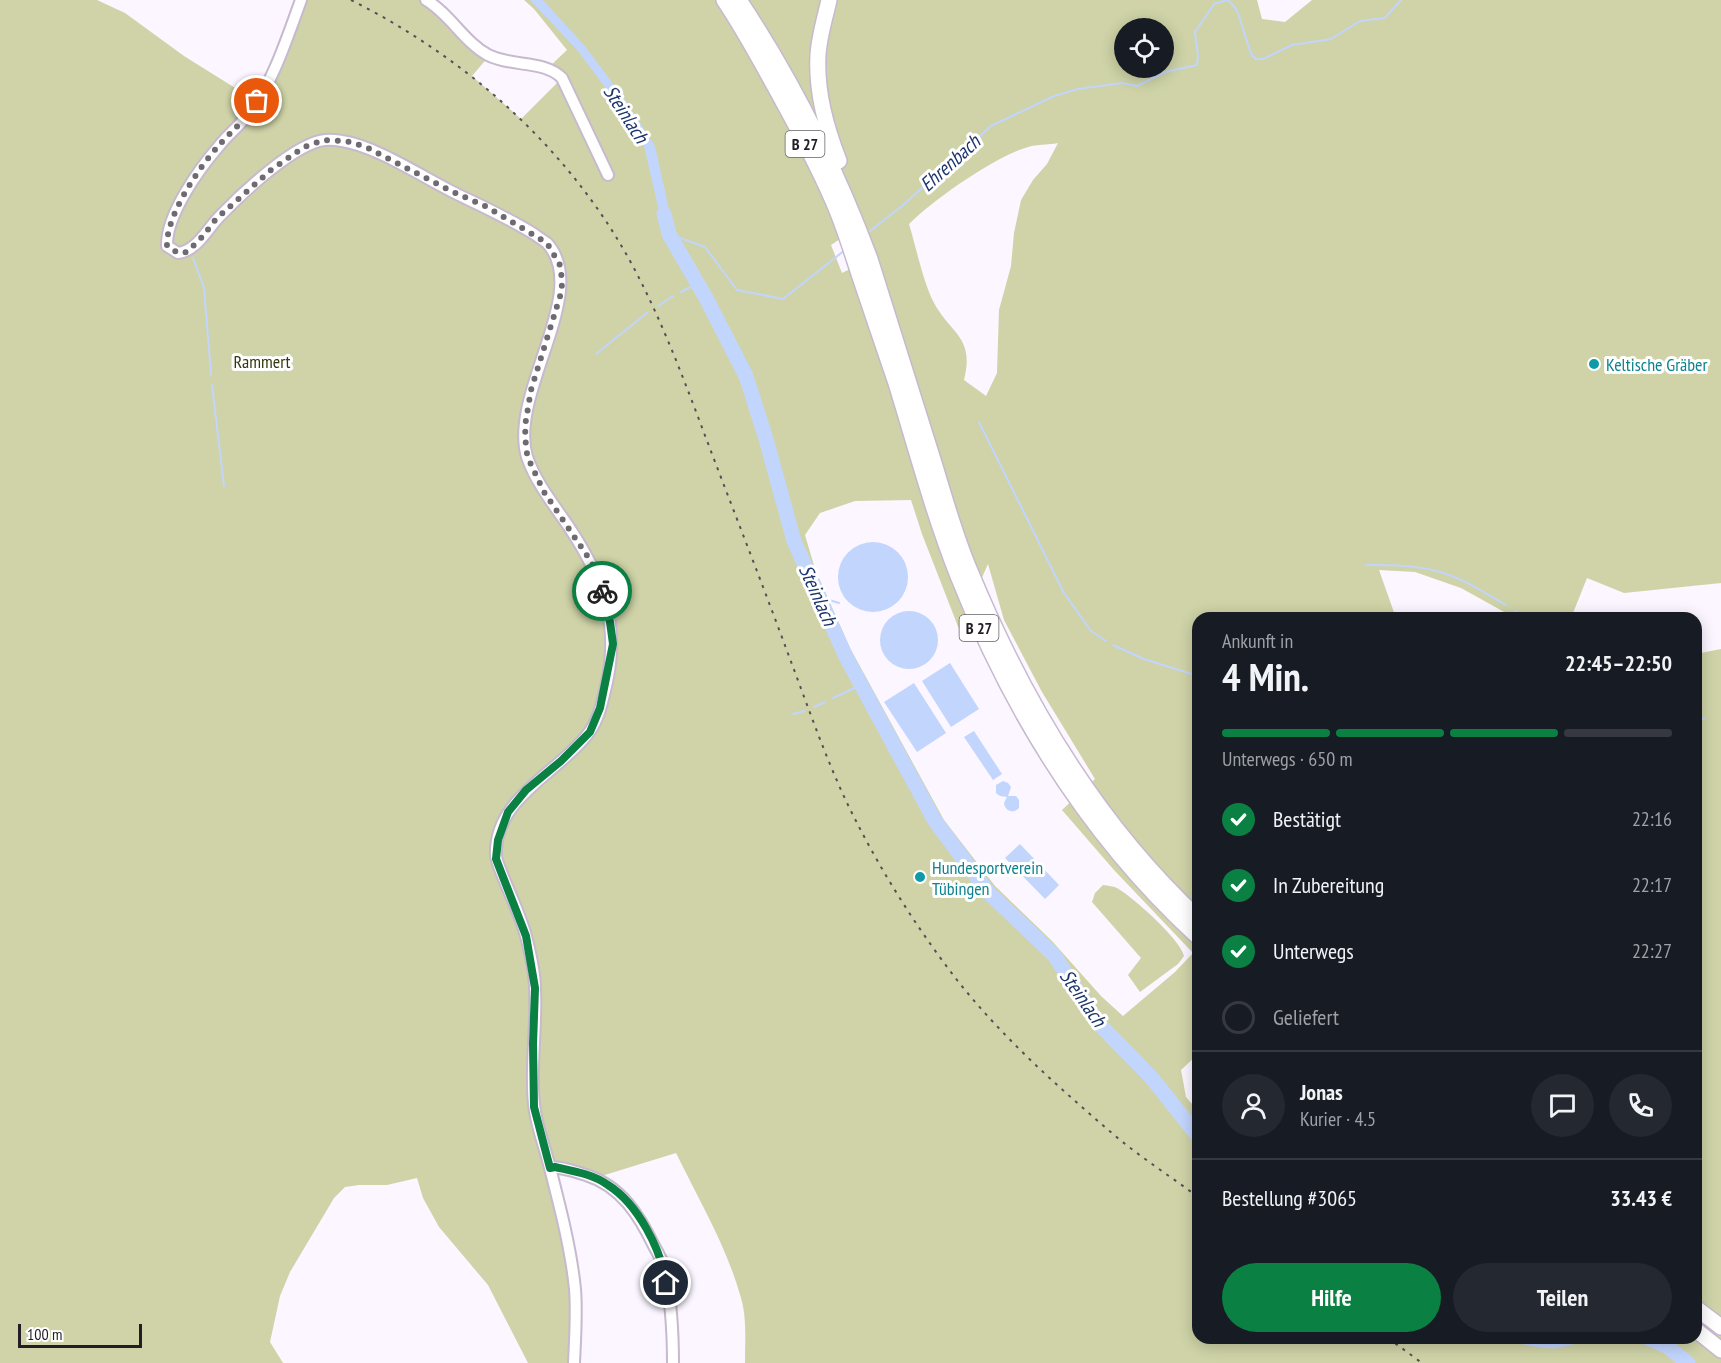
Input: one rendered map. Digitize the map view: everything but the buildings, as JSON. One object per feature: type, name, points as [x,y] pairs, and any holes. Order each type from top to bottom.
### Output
[{"type":"highway","points":[[714,0],[758,56]]},
{"type":"highway","name":"B 27","points":[[724,0],[758,56],[834,202],[853,226],[857,267],[896,383],[933,508],[957,574],[985,640],[1016,702],[1054,767],[1096,826],[1139,876],[1192,931]]},
{"type":"highway","name":"B 27","points":[[739,0],[766,40],[812,123],[853,226],[870,259],[969,569],[1027,695],[1065,758],[1107,817],[1192,912]]},
{"type":"highway","points":[[829,0],[818,54],[820,93],[823,113],[850,193],[853,226]]},
{"type":"highway","points":[[1702,1313],[1721,1327]]},
{"type":"highway","points":[[1702,1335],[1721,1350]]},
{"type":"street","points":[[300,0],[286,41],[263,91],[251,112],[219,145],[195,178],[170,227],[167,246],[178,253],[187,252],[224,212],[271,170],[304,147],[324,140],[346,141],[366,147],[446,189],[487,207],[547,243],[561,267],[562,290],[531,390],[525,426],[526,449],[544,492],[592,563],[606,603],[613,644],[600,708],[590,732],[572,752],[526,790],[508,812],[498,840],[496,859],[526,936],[535,988],[534,1107],[550,1168],[575,1290],[574,1363]]},
{"type":"street","points":[[426,0],[437,6],[477,47],[489,56],[555,71],[562,78],[609,175]]},
{"type":"street","points":[[550,1168],[576,1172],[602,1181],[624,1198],[638,1215],[663,1264],[673,1320],[674,1363]]},
{"type":"green space","name":"Rammert","points":[[0,0],[97,0],[125,13],[184,56],[256,100],[301,0],[426,0],[489,56],[472,76],[521,119],[562,78],[548,68],[567,50],[524,0],[1257,0],[1262,19],[1285,22],[1312,0],[1721,0],[1721,583],[1624,593],[1587,578],[1573,612],[1504,612],[1461,588],[1415,572],[1379,570],[1394,612],[1192,612],[1192,952],[1114,870],[1062,810],[1095,779],[1042,692],[1004,620],[988,564],[959,629],[911,500],[855,501],[820,513],[805,535],[815,569],[850,648],[944,820],[995,886],[1052,941],[1101,996],[1123,1016],[1175,972],[1192,954],[1192,1060],[1181,1070],[1186,1097],[1192,1104],[1192,1344],[1702,1344],[1702,653],[1721,649],[1721,1363],[745,1363],[744,1314],[735,1279],[712,1224],[676,1153],[595,1178],[555,1167],[536,1130],[565,1255],[571,1294],[571,1363],[528,1363],[488,1285],[439,1227],[423,1198],[417,1178],[387,1185],[345,1187],[334,1198],[290,1272],[280,1296],[270,1342],[283,1363],[0,1363]],"holes":[[[1058,143],[1047,164],[1033,180],[1021,200],[1014,233],[1011,266],[999,310],[997,373],[986,396],[964,380],[967,365],[964,344],[929,293],[909,224],[948,192],[1012,153],[1037,145]],[[861,225],[870,259],[842,273],[831,245]]]},
{"type":"green space","points":[[1103,885],[1117,888],[1145,909],[1166,930],[1184,956],[1178,964],[1140,992],[1128,975],[1141,958],[1092,902],[1095,893]]},
{"type":"water","points":[[530,0],[543,0],[584,45],[626,101],[655,146],[674,232],[664,233],[644,146],[619,106],[578,51]]},
{"type":"water","points":[[873,542],[886,545],[898,552],[905,564],[908,577],[905,590],[898,602],[886,609],[873,612],[860,609],[848,602],[841,590],[838,577],[841,564],[848,552],[860,545]]},
{"type":"water","points":[[903,611],[915,611],[930,619],[938,634],[938,646],[930,661],[915,669],[903,669],[888,661],[880,646],[880,634],[888,619]]},
{"type":"water","points":[[950,663],[979,709],[951,727],[922,681]]},
{"type":"water","points":[[914,683],[946,733],[917,752],[884,702]]},
{"type":"water","points":[[974,731],[1002,774],[993,780],[964,737]]},
{"type":"water","points":[[1003,781],[1011,787],[1008,796],[1016,796],[1019,800],[1019,808],[1014,811],[1008,810],[1005,806],[1007,797],[996,793],[996,785]]},
{"type":"water","points":[[1020,844],[1059,885],[1045,899],[1005,858]]},
{"type":"waterway","name":"Ehrenbach","points":[[866,234],[902,206],[991,126],[1054,96],[1078,89],[1122,83],[1137,86],[1165,72],[1197,65],[1195,32],[1214,4],[1227,0]]},
{"type":"waterway","name":"Ehrenbach","points":[[1228,0],[1237,10],[1251,54],[1256,59],[1263,59],[1292,45],[1331,39],[1360,21],[1385,18],[1401,0]]},
{"type":"waterway","name":"Steinlach","points":[[664,214],[669,234],[706,298],[746,376],[794,541],[846,657],[935,821],[988,892],[1054,955],[1099,1024],[1151,1077],[1192,1128]]},
{"type":"waterway","name":"Ehrenbach","points":[[669,234],[705,247],[737,290],[783,299],[845,250]]},
{"type":"waterway","points":[[193,258],[204,288],[211,375]]},
{"type":"waterway","points":[[681,292],[698,283]]},
{"type":"waterway","points":[[658,306],[673,296]]},
{"type":"waterway","points":[[596,354],[648,312]]},
{"type":"waterway","points":[[212,385],[224,486]]},
{"type":"waterway","points":[[979,422],[1064,593],[1091,631],[1106,641]]},
{"type":"waterway","points":[[1366,565],[1394,565],[1440,572],[1466,582],[1506,605]]},
{"type":"waterway","points":[[819,597],[839,603]]},
{"type":"waterway","points":[[1113,645],[1144,659],[1192,674]]},
{"type":"waterway","points":[[833,698],[861,685]]},
{"type":"waterway","points":[[814,707],[825,702]]},
{"type":"waterway","points":[[793,714],[804,711]]},
{"type":"waterway","name":"Steinlach","points":[[1661,1344],[1688,1363]]},
{"type":"railway","points":[[351,0],[434,49],[510,109],[544,143],[604,218],[629,259],[664,331],[829,762],[856,821],[890,883],[957,980],[993,1022],[1051,1080],[1113,1134],[1192,1193]]},
{"type":"railway","points":[[1396,1344],[1422,1363]]},
{"type":"way so far","points":[[257,101],[251,112],[219,145],[200,170],[176,212],[170,227],[167,246],[178,253],[187,252],[216,219],[271,170],[304,147],[324,140],[346,141],[366,147],[466,199],[487,207],[547,243],[561,267],[562,290],[531,390],[525,426],[526,449],[544,492],[592,563],[602,591]]},
{"type":"place","name":"Keltische Gräber","points":[[1594,364]]},
{"type":"place","name":"Hundesportverein Tübingen","points":[[920,877]]},
{"type":"route","points":[[602,591],[613,644],[608,680],[600,708],[590,732],[572,752],[526,790],[508,812],[498,840],[496,859],[526,936],[535,988],[534,1107],[550,1168],[555,1167],[595,1178],[609,1185],[624,1198],[638,1215],[651,1238],[663,1264],[666,1283]]}]
